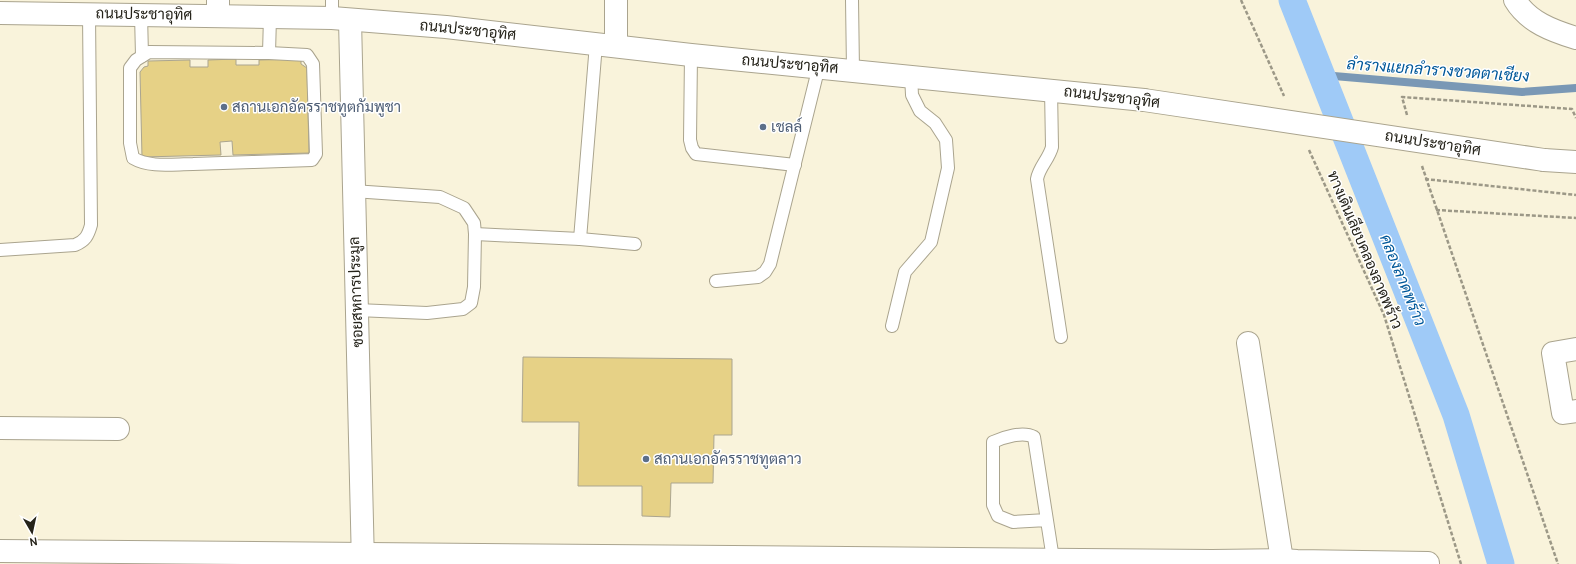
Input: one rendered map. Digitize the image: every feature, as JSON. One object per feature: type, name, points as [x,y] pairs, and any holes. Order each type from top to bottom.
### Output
[{"type":"street","points":[[606,45],[616,0]]},
{"type":"street","points":[[1515,0],[1518,6],[1540,25],[1576,38]]},
{"type":"street","name":"ถนนประชาอุทิศ","points":[[0,13],[141,14],[218,8],[270,17],[338,12],[446,27],[691,55],[911,75],[1144,100],[1544,160],[1576,162]]},
{"type":"street","name":"ซอยสหการประมูล","points":[[338,12],[353,191],[363,558]]},
{"type":"street","points":[[1248,343],[1292,562]]},
{"type":"street","points":[[1576,349],[1553,353],[1563,413],[1576,411]]},
{"type":"street","points":[[0,428],[118,429]]},
{"type":"street","points":[[0,551],[363,558],[1428,563]]},
{"type":"lane","points":[[852,0],[853,70]]},
{"type":"lane","points":[[0,250],[75,245],[83,242],[89,234],[91,217],[89,14]]},
{"type":"lane","points":[[141,14],[142,56]]},
{"type":"lane","points":[[269,53],[270,17]]},
{"type":"lane","points":[[580,239],[606,45]]},
{"type":"lane","points":[[149,52],[269,53],[307,55],[312,64],[316,154],[312,160],[154,164],[140,162],[133,158],[130,143],[130,68],[136,60],[149,52]]},
{"type":"lane","points":[[691,55],[690,140],[696,154],[795,165]]},
{"type":"lane","points":[[716,281],[758,277],[765,272],[770,264],[819,66]]},
{"type":"lane","points":[[892,326],[905,272],[931,242],[948,168],[946,140],[935,123],[920,110],[917,105],[912,95],[911,75]]},
{"type":"lane","points":[[1051,89],[1052,147],[1050,154],[1039,170],[1037,179],[1061,337]]},
{"type":"lane","points":[[353,191],[440,197],[464,208],[474,223],[476,234],[474,287],[471,302],[463,309],[427,313],[356,310]]},
{"type":"lane","points":[[476,234],[580,239],[635,244]]},
{"type":"lane","points":[[1047,520],[1013,522],[998,516],[993,505],[993,442],[1022,434],[1034,437],[1047,520],[1061,561]]},
{"type":"path","points":[[1241,0],[1286,100]]},
{"type":"path","points":[[1408,119],[1402,96],[1572,109],[1576,118]]},
{"type":"path","name":"ทางเดินเลียบคลองลาดพร้าว","points":[[1306,143],[1384,315],[1461,564]]},
{"type":"path","points":[[1421,164],[1558,564]]},
{"type":"path","points":[[1425,179],[1576,195]]},
{"type":"path","points":[[1436,210],[1576,218]]},
{"type":"building","name":"สถานเอกอัครราชทูตกัมพูชา","points":[[236,59],[236,65],[259,65],[259,60],[301,59],[301,64],[307,68],[309,153],[233,155],[232,141],[220,142],[221,155],[142,157],[140,72],[144,67],[148,66],[148,61],[190,60],[190,67],[208,67],[208,60]]},
{"type":"building","name":"สถานเอกอัครราชทูตลาว","points":[[523,357],[732,359],[732,435],[714,435],[713,483],[671,483],[670,517],[642,516],[642,486],[578,486],[579,422],[522,422]]},
{"type":"waterway","name":"คลองลาดพร้าว","points":[[1292,0],[1456,415],[1501,564]]},
{"type":"waterway","name":"ลำรางแยกลำรางชวดตาเชียง","points":[[1322,75],[1522,92],[1576,88]]},
{"type":"place","name":"สถานเอกอัครราชทูตกัมพูชา","points":[[224,107]]},
{"type":"place","name":"เชลล์","points":[[763,127]]},
{"type":"place","name":"สถานเอกอัครราชทูตลาว","points":[[646,459]]}]
